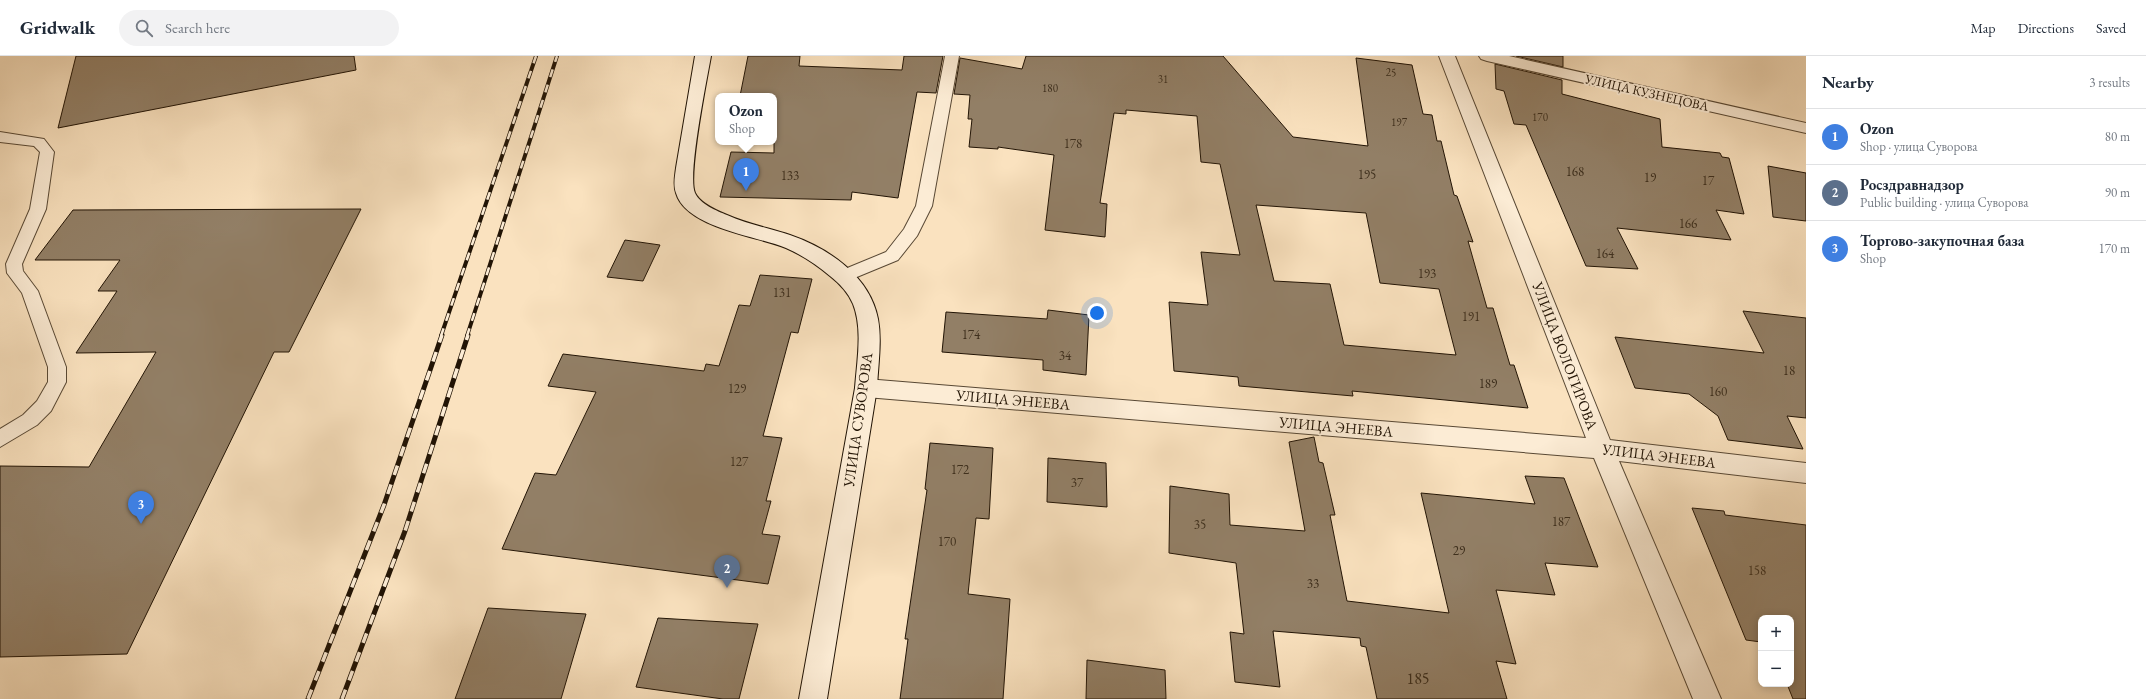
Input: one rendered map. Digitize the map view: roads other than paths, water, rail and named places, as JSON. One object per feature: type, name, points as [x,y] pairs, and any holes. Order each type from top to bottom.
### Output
[{"type":"street","name":"УЛИЦА СУВОРОВА","points":[[703,56],[686,162],[684,192],[690,202],[705,213],[738,228],[791,243],[813,253],[846,275],[862,297],[866,314],[869,335],[866,388],[813,699]]},
{"type":"street","name":"УЛИЦА ВОЛОГИРОВА","points":[[1447,56],[1602,449],[1707,699]]},
{"type":"street","name":"УЛИЦА КУЗНЕЦОВА","points":[[1488,56],[1806,128]]},
{"type":"street","name":"УЛИЦА ЭНЕЕВА","points":[[866,388],[1602,449],[1806,473]]},
{"type":"lane","points":[[846,275],[892,256],[911,232],[924,206],[952,56]]},
{"type":"lane","points":[[0,137],[39,142],[47,152],[38,210],[14,264],[14,273],[30,291],[57,367],[57,382],[44,406],[30,420],[0,439]]},
{"type":"railway","points":[[441,336],[536,56]]},
{"type":"railway","points":[[467,336],[557,56]]},
{"type":"railway","points":[[308,699],[384,505],[442,335]]},
{"type":"railway","points":[[342,699],[405,531],[468,335]]},
{"type":"place","name":"Ozon","points":[[746,191]]},
{"type":"place","name":"Торгово-закупочная база","points":[[141,524]]},
{"type":"place","name":"Росздравнадзор","points":[[727,588]]}]
